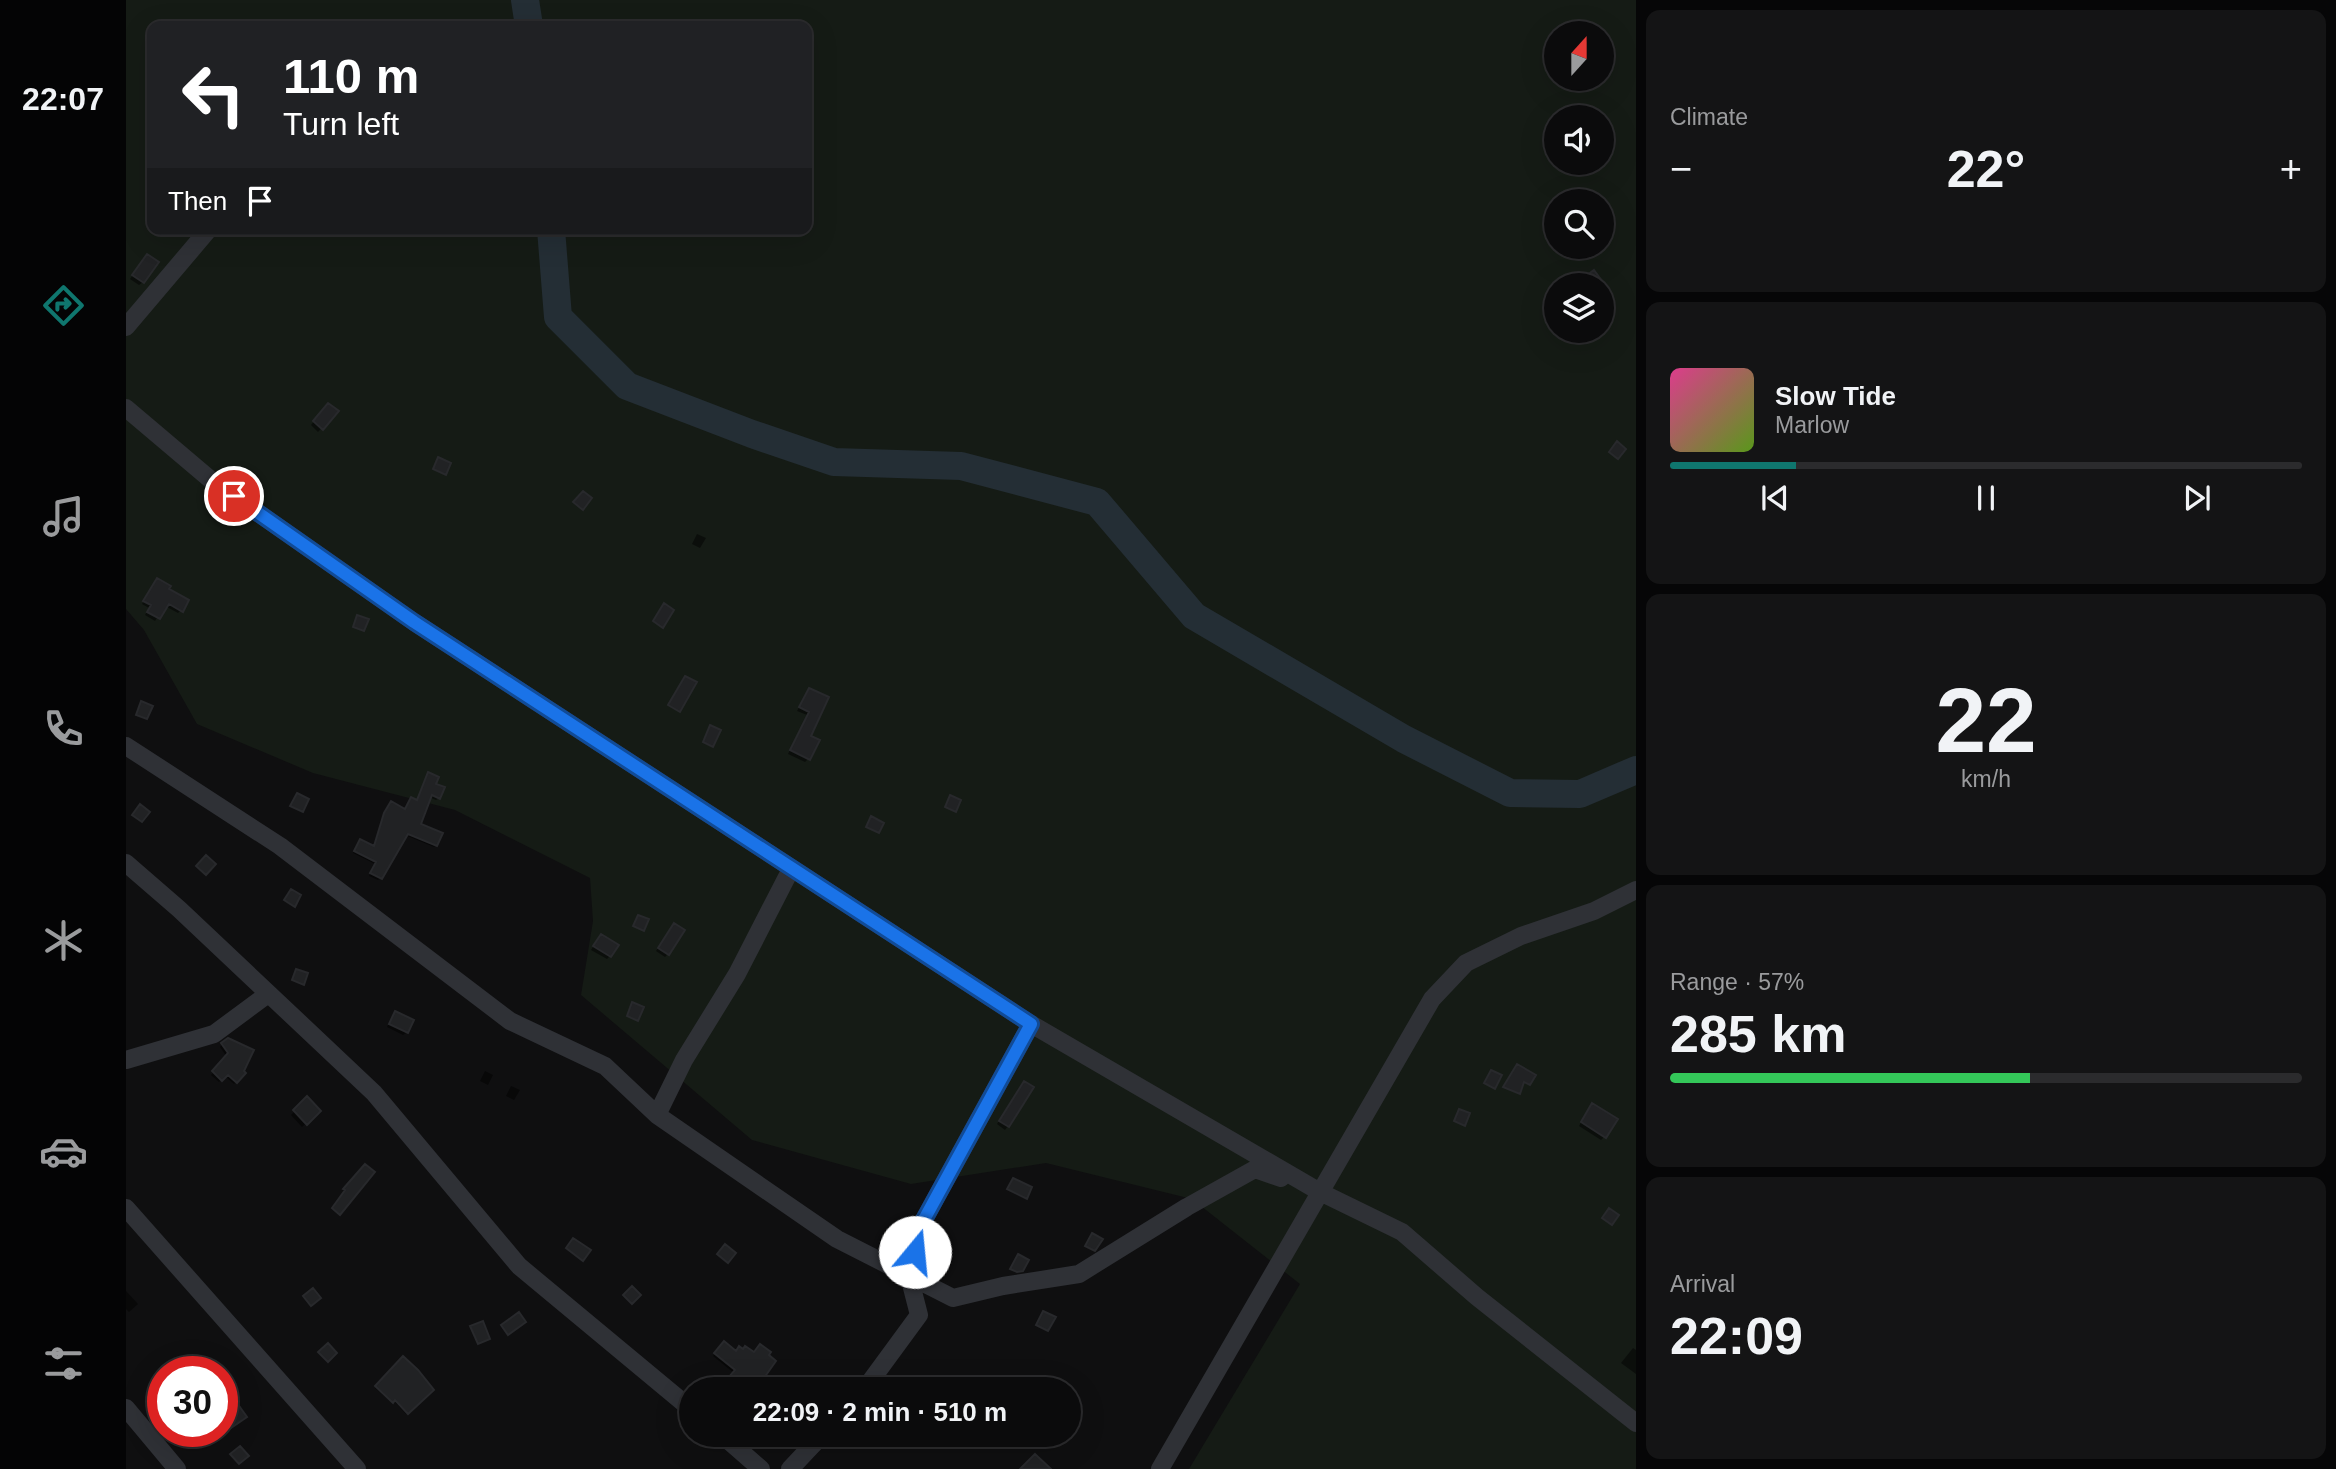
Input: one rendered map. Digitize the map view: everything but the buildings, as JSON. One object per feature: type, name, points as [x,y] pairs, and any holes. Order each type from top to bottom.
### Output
[{"type":"street","points":[[126,327],[204,235]]},
{"type":"street","points":[[126,408],[211,480],[414,622],[1031,1024],[1321,1192],[1402,1232],[1476,1297],[1636,1423]]},
{"type":"street","points":[[126,746],[280,846],[510,1021],[605,1066],[657,1115],[837,1239],[953,1298],[1003,1286],[1079,1274],[1188,1207],[1255,1170],[1321,1192]]},
{"type":"street","points":[[126,863],[179,909],[373,1093],[519,1266],[679,1399]]},
{"type":"street","points":[[657,1115],[684,1060],[737,974],[791,869]]},
{"type":"street","points":[[1160,1469],[1433,999],[1466,963],[1521,936],[1594,911],[1636,890]]},
{"type":"street","points":[[126,1060],[214,1034],[268,994]]},
{"type":"street","points":[[874,1377],[919,1315],[909,1276],[920,1227],[1031,1024]]},
{"type":"street","points":[[126,1208],[357,1469]]},
{"type":"street","points":[[126,1408],[177,1469]]},
{"type":"street","points":[[736,1447],[761,1469]]},
{"type":"street","points":[[790,1469],[811,1447]]},
{"type":"shaded area","points":[[126,0],[1636,0],[1636,1469],[1189,1469],[1300,1284],[1192,1199],[1046,1163],[911,1184],[752,1140],[581,995],[593,921],[590,878],[455,810],[313,773],[197,724],[144,630],[126,609]]},
{"type":"waterway","points":[[525,0],[528,21]]},
{"type":"waterway","points":[[551,235],[558,317],[627,386],[834,462],[961,466],[1097,502],[1194,616],[1404,739],[1510,793],[1580,794],[1636,770]]},
{"type":"route","points":[[234,496],[414,622],[1031,1024],[920,1227],[915,1252]]}]
